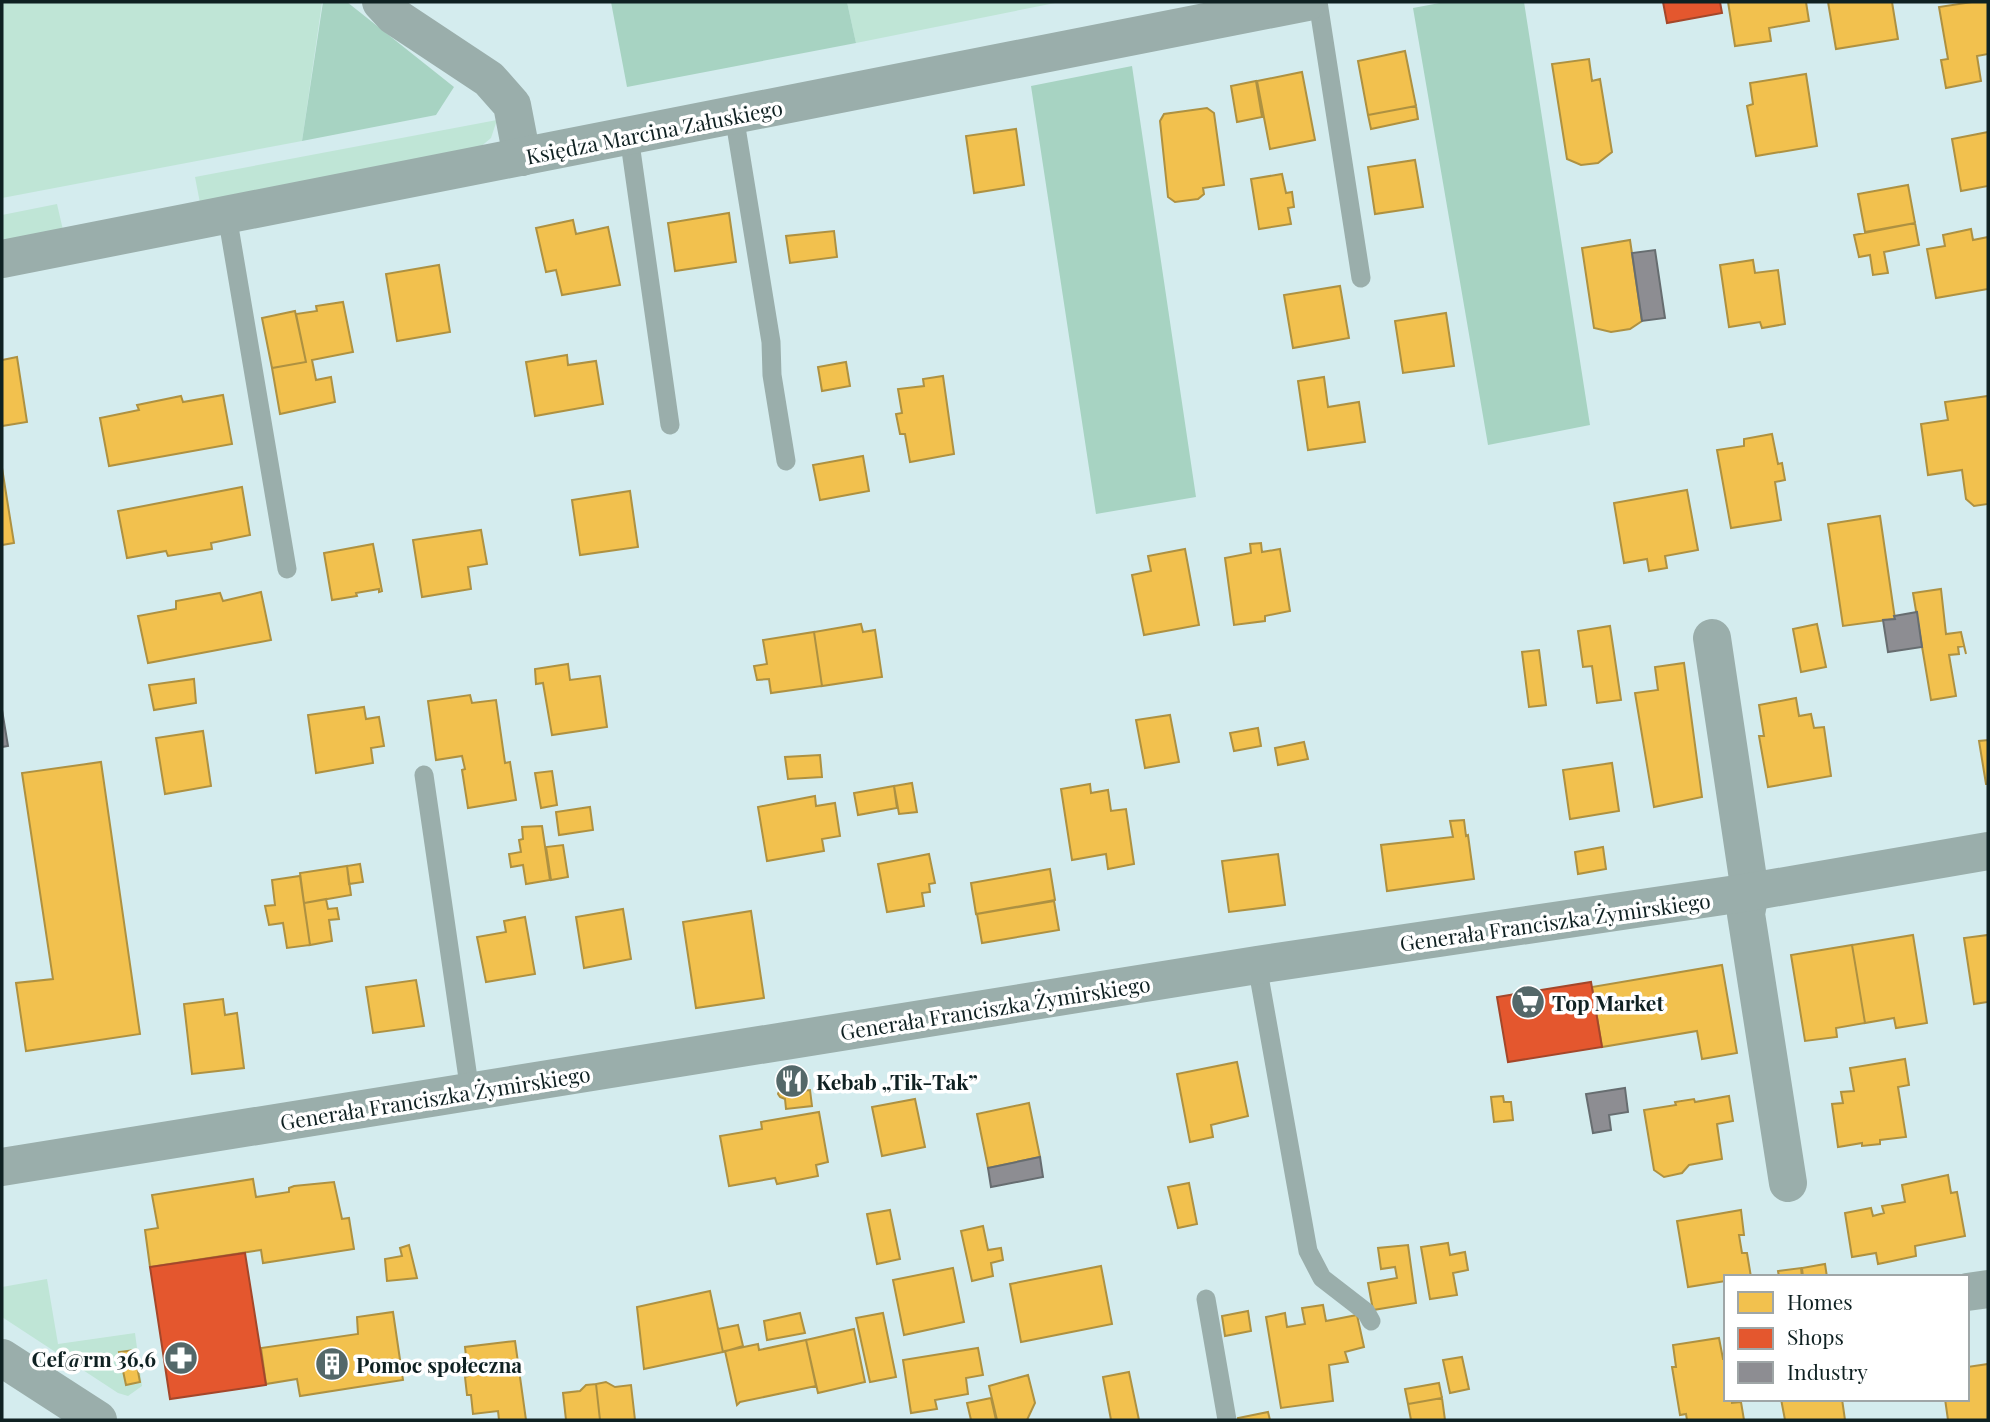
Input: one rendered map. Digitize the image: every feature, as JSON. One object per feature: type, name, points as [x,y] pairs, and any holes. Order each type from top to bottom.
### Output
[{"type":"street","points":[[381,2],[394,16],[489,79],[512,105],[522,157]]},
{"type":"street","name":"Księdza Marcina Załuskiego","points":[[2,259],[1307,2]]},
{"type":"street","points":[[1712,638],[1750,892],[1746,914],[1788,1183]]},
{"type":"street","name":"Generała Franciszka Żymirskiego","points":[[2,1167],[1257,965],[1750,892],[1988,851]]},
{"type":"street","points":[[1969,1292],[1988,1289]]},
{"type":"street","points":[[2,1358],[98,1420]]},
{"type":"lane","points":[[1318,2],[1361,278]]},
{"type":"lane","points":[[734,115],[771,342],[772,375],[786,461]]},
{"type":"lane","points":[[629,136],[670,425]]},
{"type":"lane","points":[[227,215],[287,569]]},
{"type":"lane","points":[[424,775],[470,1092]]},
{"type":"lane","points":[[1257,965],[1308,1251],[1322,1278],[1366,1312],[1371,1321]]},
{"type":"lane","points":[[1206,1299],[1227,1420]]},
{"type":"green space","points":[[2,2],[322,3],[302,141],[2,198]]},
{"type":"green space","points":[[323,2],[347,2],[454,87],[436,115],[302,141]]},
{"type":"green space","points":[[611,2],[847,2],[856,43],[627,87]]},
{"type":"green space","points":[[847,2],[1060,2],[856,43]]},
{"type":"green space","points":[[1445,2],[1524,2],[1590,425],[1488,445],[1413,8]]},
{"type":"green space","points":[[1132,66],[1196,497],[1096,514],[1031,86]]},
{"type":"green space","points":[[497,120],[491,138],[479,148],[200,203],[195,177]]},
{"type":"green space","points":[[57,204],[63,230],[2,242],[2,215]]},
{"type":"green space","points":[[47,1279],[58,1344],[135,1333],[142,1386],[128,1396],[118,1393],[2,1317],[2,1287]]},
{"type":"building: Homes","points":[[1728,2],[1806,2],[1809,21],[1769,28],[1771,41],[1735,46]]},
{"type":"building: Homes","points":[[1828,2],[1892,2],[1898,39],[1836,49]]},
{"type":"building: Homes","points":[[1988,2],[1988,54],[1977,56],[1981,81],[1946,88],[1941,60],[1948,59],[1939,7]]},
{"type":"building: Homes","points":[[1405,51],[1416,106],[1368,115],[1358,61]]},
{"type":"building: Homes","points":[[1589,59],[1592,81],[1600,79],[1612,152],[1598,163],[1581,165],[1567,159],[1552,64]]},
{"type":"building: Homes","points":[[1302,72],[1315,140],[1270,149],[1257,81]]},
{"type":"building: Homes","points":[[1806,74],[1817,146],[1756,156],[1747,106],[1753,104],[1750,83]]},
{"type":"building: Homes","points":[[1256,81],[1262,117],[1237,122],[1231,86]]},
{"type":"building: Homes","points":[[1416,106],[1418,119],[1371,129],[1368,115]]},
{"type":"building: Homes","points":[[1207,108],[1214,113],[1224,185],[1203,188],[1204,194],[1198,199],[1175,202],[1168,197],[1160,121],[1164,114]]},
{"type":"building: Homes","points":[[1016,129],[1024,185],[974,193],[966,136]]},
{"type":"building: Homes","points":[[1988,132],[1988,186],[1961,191],[1952,139]]},
{"type":"building: Homes","points":[[1415,160],[1423,207],[1375,214],[1368,167]]},
{"type":"building: Homes","points":[[1282,174],[1286,193],[1292,192],[1294,207],[1288,208],[1291,224],[1259,229],[1251,179]]},
{"type":"building: Homes","points":[[1908,185],[1915,223],[1865,232],[1858,194]]},
{"type":"building: Homes","points":[[729,213],[736,262],[675,271],[668,223]]},
{"type":"building: Homes","points":[[573,220],[576,234],[608,227],[620,285],[562,295],[556,270],[546,272],[536,228]]},
{"type":"building: Homes","points":[[1915,223],[1919,245],[1884,252],[1888,273],[1873,275],[1870,255],[1859,257],[1854,235]]},
{"type":"building: Homes","points":[[1971,229],[1973,240],[1988,237],[1988,289],[1936,298],[1927,249],[1945,246],[1943,235]]},
{"type":"building: Homes","points":[[834,231],[837,257],[790,263],[786,236]]},
{"type":"building: Homes","points":[[1630,240],[1642,321],[1630,329],[1611,332],[1594,328],[1582,248]]},
{"type":"building: Homes","points":[[1753,260],[1755,273],[1778,270],[1785,324],[1762,328],[1760,322],[1729,327],[1720,265]]},
{"type":"building: Homes","points":[[439,265],[450,332],[397,341],[386,274]]},
{"type":"building: Homes","points":[[1340,286],[1349,338],[1293,348],[1284,295]]},
{"type":"building: Homes","points":[[343,302],[353,352],[312,360],[316,380],[331,377],[335,402],[280,414],[272,368],[306,362],[296,314],[317,311],[316,306]]},
{"type":"building: Homes","points":[[295,311],[306,362],[272,368],[262,318]]},
{"type":"building: Homes","points":[[1446,313],[1454,366],[1403,373],[1395,321]]},
{"type":"building: Homes","points":[[567,355],[568,365],[596,361],[603,404],[535,416],[526,362]]},
{"type":"building: Homes","points":[[17,357],[27,422],[2,426],[2,360]]},
{"type":"building: Homes","points":[[846,362],[850,386],[822,391],[818,367]]},
{"type":"building: Homes","points":[[943,376],[954,454],[910,462],[905,434],[900,434],[896,414],[902,413],[898,389],[924,386],[923,379]]},
{"type":"building: Homes","points":[[1324,377],[1328,407],[1359,402],[1365,442],[1308,450],[1298,381]]},
{"type":"building: Homes","points":[[223,395],[232,444],[109,466],[100,418],[139,410],[137,405],[181,396],[183,402]]},
{"type":"building: Homes","points":[[1988,396],[1988,504],[1974,506],[1966,499],[1962,470],[1928,475],[1921,424],[1948,420],[1945,402]]},
{"type":"building: Homes","points":[[1772,434],[1778,464],[1782,463],[1785,480],[1775,482],[1781,520],[1731,528],[1717,450],[1744,446],[1744,439]]},
{"type":"building: Homes","points":[[863,456],[869,491],[820,500],[813,465]]},
{"type":"building: Homes","points":[[2,468],[14,543],[2,545]]},
{"type":"building: Homes","points":[[242,487],[250,535],[211,543],[212,549],[168,556],[166,551],[127,558],[118,511]]},
{"type":"building: Homes","points":[[1687,490],[1698,550],[1665,556],[1667,568],[1649,571],[1647,559],[1624,563],[1614,503]]},
{"type":"building: Homes","points":[[630,491],[638,547],[580,555],[572,500]]},
{"type":"building: Homes","points":[[1880,516],[1895,619],[1843,626],[1828,524]]},
{"type":"building: Homes","points":[[481,530],[487,564],[468,567],[471,589],[422,597],[413,540]]},
{"type":"building: Homes","points":[[1261,543],[1262,552],[1280,549],[1290,611],[1265,616],[1265,621],[1234,625],[1225,558],[1251,553],[1250,544]]},
{"type":"building: Homes","points":[[373,544],[382,591],[379,592],[379,589],[356,593],[357,596],[332,600],[324,553]]},
{"type":"building: Homes","points":[[1185,549],[1199,625],[1144,635],[1132,575],[1151,571],[1148,556]]},
{"type":"building: Homes","points":[[1941,589],[1946,634],[1961,632],[1966,654],[1964,646],[1958,647],[1959,654],[1949,655],[1956,696],[1931,700],[1913,593]]},
{"type":"building: Homes","points":[[261,592],[271,640],[148,663],[138,616],[176,609],[176,601],[220,593],[223,601]]},
{"type":"building: Homes","points":[[861,624],[863,632],[875,630],[882,677],[822,686],[814,632]]},
{"type":"building: Homes","points":[[1817,624],[1826,667],[1801,672],[1793,629]]},
{"type":"building: Homes","points":[[1610,626],[1621,700],[1597,703],[1592,666],[1583,667],[1578,631]]},
{"type":"building: Homes","points":[[814,632],[822,686],[771,693],[769,679],[757,680],[754,666],[767,664],[763,640]]},
{"type":"building: Homes","points":[[1539,650],[1546,705],[1529,707],[1522,652]]},
{"type":"building: Homes","points":[[1684,663],[1702,797],[1654,807],[1635,693],[1658,690],[1655,667]]},
{"type":"building: Homes","points":[[568,664],[570,680],[600,676],[607,727],[552,735],[543,683],[536,684],[535,669]]},
{"type":"building: Homes","points":[[194,679],[196,703],[154,710],[149,685]]},
{"type":"building: Homes","points":[[470,695],[472,703],[496,700],[505,763],[510,762],[516,800],[468,808],[462,756],[436,760],[428,701]]},
{"type":"building: Homes","points":[[1796,698],[1799,716],[1811,714],[1814,728],[1824,727],[1831,776],[1768,787],[1759,736],[1764,736],[1759,705]]},
{"type":"building: Homes","points":[[364,707],[366,719],[379,717],[384,746],[371,748],[373,763],[316,773],[308,715]]},
{"type":"building: Homes","points":[[1170,715],[1179,762],[1145,768],[1136,720]]},
{"type":"building: Homes","points":[[1258,728],[1261,746],[1234,751],[1230,733]]},
{"type":"building: Homes","points":[[203,731],[211,786],[165,794],[156,738]]},
{"type":"building: Homes","points":[[1988,740],[1988,784],[1986,784],[1979,741]]},
{"type":"building: Homes","points":[[1304,742],[1308,759],[1278,765],[1275,748]]},
{"type":"building: Homes","points":[[820,755],[822,777],[788,779],[785,757]]},
{"type":"building: Homes","points":[[101,762],[140,1034],[26,1051],[16,983],[53,979],[22,773]]},
{"type":"building: Homes","points":[[1612,763],[1619,811],[1570,819],[1563,770]]},
{"type":"building: Homes","points":[[552,771],[557,805],[541,808],[535,773]]},
{"type":"building: Homes","points":[[912,783],[917,812],[899,814],[894,786]]},
{"type":"building: Homes","points":[[1090,784],[1091,793],[1108,790],[1111,811],[1126,809],[1134,864],[1108,869],[1106,854],[1072,860],[1061,789]]},
{"type":"building: Homes","points":[[894,786],[897,808],[858,815],[854,793]]},
{"type":"building: Homes","points":[[815,796],[816,806],[835,803],[840,836],[822,839],[824,851],[767,861],[758,807]]},
{"type":"building: Homes","points":[[590,807],[593,830],[559,835],[556,812]]},
{"type":"building: Homes","points":[[1464,820],[1474,879],[1387,891],[1381,845],[1453,837],[1450,821]]},
{"type":"building: Homes","points":[[542,826],[550,880],[526,884],[523,865],[511,867],[509,854],[521,852],[519,840],[523,839],[522,827]]},
{"type":"building: Homes","points":[[563,845],[568,877],[551,880],[546,847]]},
{"type":"building: Homes","points":[[1603,847],[1606,869],[1578,874],[1575,852]]},
{"type":"building: Homes","points":[[929,854],[935,883],[929,884],[930,892],[922,893],[924,906],[887,912],[878,864]]},
{"type":"building: Homes","points":[[1278,854],[1285,905],[1229,912],[1222,861]]},
{"type":"building: Homes","points":[[360,864],[363,882],[349,884],[347,866]]},
{"type":"building: Homes","points":[[347,866],[351,895],[304,903],[300,873]]},
{"type":"building: Homes","points":[[1050,869],[1055,900],[976,914],[971,883]]},
{"type":"building: Homes","points":[[300,876],[310,945],[287,948],[283,923],[269,925],[265,906],[275,905],[272,880]]},
{"type":"building: Homes","points":[[326,899],[328,909],[337,908],[339,919],[329,920],[332,941],[310,945],[304,903]]},
{"type":"building: Homes","points":[[1054,901],[1059,930],[982,943],[977,914]]},
{"type":"building: Homes","points":[[623,909],[631,959],[584,968],[576,917]]},
{"type":"building: Homes","points":[[751,911],[764,998],[696,1008],[683,922]]},
{"type":"building: Homes","points":[[525,917],[535,974],[486,982],[477,937],[506,932],[504,921]]},
{"type":"building: Homes","points":[[1913,935],[1927,1023],[1896,1028],[1894,1018],[1865,1023],[1852,945]]},
{"type":"building: Homes","points":[[1988,935],[1988,1002],[1974,1004],[1964,938]]},
{"type":"building: Homes","points":[[1852,945],[1865,1023],[1836,1028],[1837,1037],[1805,1041],[1791,955]]},
{"type":"building: Homes","points":[[1722,965],[1737,1053],[1702,1059],[1697,1031],[1602,1047],[1592,987]]},
{"type":"building: Homes","points":[[416,980],[424,1026],[373,1033],[366,987]]},
{"type":"building: Homes","points":[[223,999],[225,1015],[237,1013],[244,1068],[192,1074],[184,1004]]},
{"type":"building: Homes","points":[[1905,1059],[1909,1085],[1898,1087],[1906,1137],[1880,1140],[1880,1144],[1862,1146],[1862,1143],[1838,1147],[1832,1104],[1843,1103],[1841,1092],[1854,1091],[1850,1068]]},
{"type":"building: Homes","points":[[1237,1062],[1248,1116],[1211,1125],[1213,1137],[1190,1142],[1177,1074]]},
{"type":"building: Homes","points":[[780,1089],[789,1092],[810,1090],[812,1106],[786,1109],[785,1099],[778,1094]]},
{"type":"building: Homes","points":[[1503,1096],[1504,1102],[1511,1102],[1513,1120],[1494,1122],[1491,1097]]},
{"type":"building: Homes","points":[[1729,1096],[1733,1121],[1717,1124],[1722,1159],[1689,1165],[1682,1173],[1664,1177],[1654,1170],[1644,1110],[1676,1105],[1675,1102],[1694,1099],[1695,1102]]},
{"type":"building: Homes","points":[[915,1099],[925,1147],[882,1156],[872,1107]]},
{"type":"building: Homes","points":[[1029,1103],[1040,1157],[988,1168],[977,1114]]},
{"type":"building: Homes","points":[[819,1112],[828,1162],[816,1165],[818,1176],[777,1184],[775,1178],[729,1186],[720,1136],[762,1129],[761,1122]]},
{"type":"building: Homes","points":[[1948,1175],[1951,1193],[1957,1192],[1965,1236],[1915,1246],[1916,1256],[1878,1264],[1876,1253],[1852,1257],[1845,1213],[1871,1208],[1873,1216],[1884,1213],[1882,1206],[1905,1202],[1902,1185]]},
{"type":"building: Homes","points":[[253,1179],[256,1197],[289,1192],[289,1188],[294,1186],[334,1182],[342,1219],[349,1218],[354,1249],[263,1263],[261,1250],[150,1267],[145,1230],[158,1228],[152,1195]]},
{"type":"building: Homes","points":[[1189,1183],[1197,1224],[1178,1228],[1168,1187]]},
{"type":"building: Homes","points":[[890,1210],[900,1259],[877,1264],[867,1214]]},
{"type":"building: Homes","points":[[1741,1210],[1744,1235],[1739,1235],[1742,1253],[1747,1253],[1751,1275],[1724,1275],[1724,1281],[1688,1287],[1677,1221]]},
{"type":"building: Homes","points":[[983,1226],[988,1250],[1001,1248],[1003,1260],[991,1263],[993,1276],[972,1281],[961,1231]]},
{"type":"building: Homes","points":[[1448,1243],[1450,1255],[1465,1252],[1468,1270],[1453,1273],[1457,1295],[1430,1299],[1421,1247]]},
{"type":"building: Homes","points":[[409,1245],[417,1278],[387,1281],[385,1259],[402,1256],[400,1248]]},
{"type":"building: Homes","points":[[1408,1245],[1416,1303],[1373,1310],[1368,1283],[1397,1278],[1395,1267],[1381,1269],[1378,1248]]},
{"type":"building: Homes","points":[[1825,1264],[1827,1275],[1803,1275],[1802,1268]]},
{"type":"building: Homes","points":[[1101,1266],[1112,1324],[1021,1342],[1010,1284]]},
{"type":"building: Homes","points":[[953,1268],[964,1322],[904,1335],[893,1280]]},
{"type":"building: Homes","points":[[1801,1268],[1802,1275],[1779,1275],[1778,1271]]},
{"type":"building: Homes","points":[[710,1291],[723,1352],[644,1369],[637,1307]]},
{"type":"building: Homes","points":[[1323,1305],[1326,1321],[1357,1315],[1364,1347],[1345,1352],[1348,1362],[1329,1365],[1333,1401],[1281,1408],[1266,1317],[1285,1313],[1287,1327],[1305,1324],[1302,1308]]},
{"type":"building: Homes","points":[[1248,1311],[1251,1331],[1225,1336],[1222,1316]]},
{"type":"building: Homes","name":"Pomoc społeczna","points":[[393,1312],[403,1380],[300,1396],[297,1379],[266,1384],[261,1348],[358,1334],[357,1317]]},
{"type":"building: Homes","points":[[800,1313],[805,1333],[767,1340],[764,1321]]},
{"type":"building: Homes","points":[[883,1313],[896,1377],[870,1382],[856,1318]]},
{"type":"building: Homes","points":[[738,1325],[743,1346],[723,1352],[718,1329]]},
{"type":"building: Homes","points":[[854,1329],[865,1382],[818,1393],[806,1340]]},
{"type":"building: Homes","points":[[1719,1338],[1724,1359],[1724,1401],[1741,1402],[1744,1420],[1687,1420],[1686,1414],[1680,1415],[1672,1367],[1676,1367],[1673,1345]]},
{"type":"building: Homes","points":[[806,1340],[816,1386],[740,1402],[737,1405],[725,1351],[758,1344],[759,1350]]},
{"type":"building: Homes","points":[[515,1341],[526,1420],[499,1420],[498,1411],[473,1414],[471,1395],[467,1395],[465,1347]]},
{"type":"building: Homes","points":[[978,1348],[983,1375],[966,1378],[968,1394],[935,1400],[937,1409],[911,1413],[903,1360]]},
{"type":"building: Homes","points":[[134,1350],[140,1382],[126,1385],[119,1352]]},
{"type":"building: Homes","points":[[1462,1357],[1469,1389],[1450,1393],[1443,1360]]},
{"type":"building: Homes","points":[[1988,1364],[1988,1420],[1948,1420],[1945,1401],[1969,1401],[1969,1367]]},
{"type":"building: Homes","points":[[1129,1372],[1139,1420],[1111,1420],[1103,1377]]},
{"type":"building: Homes","points":[[1028,1375],[1035,1403],[1027,1420],[997,1420],[989,1386]]},
{"type":"building: Homes","points":[[606,1382],[615,1387],[631,1385],[635,1420],[600,1420],[596,1384]]},
{"type":"building: Homes","points":[[1439,1383],[1442,1398],[1408,1404],[1405,1389]]},
{"type":"building: Homes","points":[[596,1384],[600,1420],[566,1420],[563,1393],[580,1391],[586,1385]]},
{"type":"building: Homes","points":[[991,1398],[996,1420],[971,1420],[967,1403]]},
{"type":"building: Homes","points":[[1442,1398],[1445,1420],[1411,1420],[1408,1404]]},
{"type":"building: Homes","points":[[1781,1401],[1842,1401],[1845,1420],[1785,1420]]},
{"type":"building: Homes","points":[[1268,1412],[1270,1420],[1238,1420],[1238,1418]]},
{"type":"building: Shops","points":[[1663,2],[1720,2],[1722,13],[1667,23]]},
{"type":"building: Shops","points":[[1591,982],[1602,1047],[1508,1062],[1497,997]]},
{"type":"building: Shops","points":[[245,1253],[266,1385],[170,1399],[150,1267]]},
{"type":"building: Industry","points":[[1655,250],[1665,318],[1642,321],[1632,253]]},
{"type":"building: Industry","points":[[1917,612],[1922,647],[1888,652],[1883,620]]},
{"type":"building: Industry","points":[[2,710],[8,746],[2,747]]},
{"type":"building: Industry","points":[[1625,1088],[1628,1112],[1609,1115],[1611,1130],[1593,1133],[1586,1094]]},
{"type":"building: Industry","points":[[1040,1157],[1043,1177],[991,1187],[988,1168]]},
{"type":"place","name":"Top Market","points":[[1528,1002]]},
{"type":"place","name":"Kebab „Tik-Tak”","points":[[792,1081]]},
{"type":"place","name":"Cef@rm 36,6","points":[[181,1358]]},
{"type":"place","name":"Pomoc społeczna","points":[[332,1364]]}]
